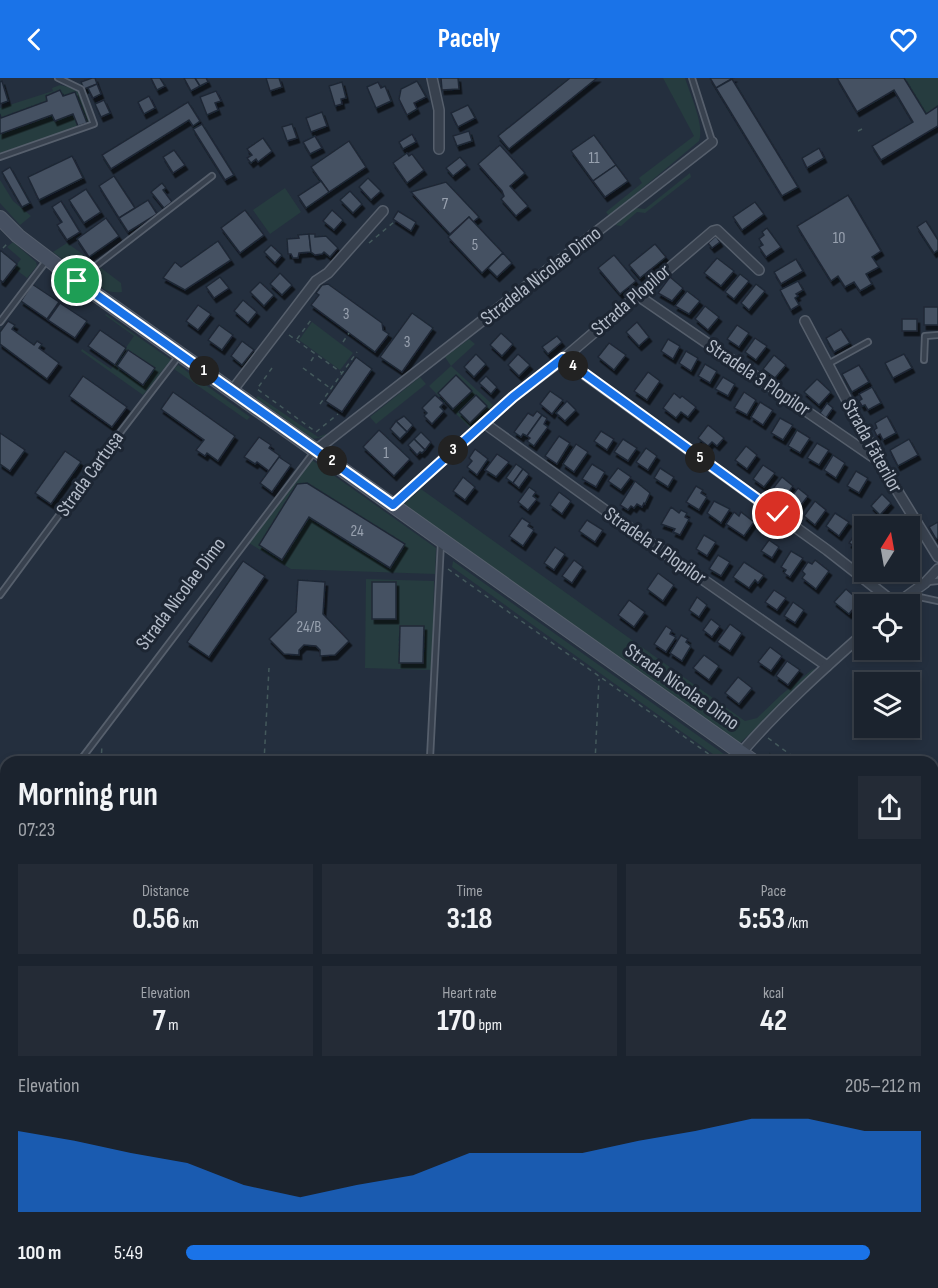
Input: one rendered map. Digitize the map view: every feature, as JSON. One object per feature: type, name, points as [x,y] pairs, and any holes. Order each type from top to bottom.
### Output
[{"type":"street","points":[[432,78],[439,110],[439,149]]},
{"type":"street","name":"Stradela Nicolae Dimo","points":[[316,450],[712,142]]},
{"type":"street","points":[[232,391],[316,281],[328,273],[383,211]]},
{"type":"street","name":"Strada Nicolae Dimo","points":[[0,218],[18,236],[77,281],[743,756]]},
{"type":"street","name":"Strada Plopilor","points":[[393,505],[531,382],[563,358],[713,231],[717,230],[759,270]]},
{"type":"street","name":"Stradela 3 Plopilor","points":[[636,295],[879,461]]},
{"type":"street","name":"Strada Făterilor","points":[[805,321],[879,461],[938,557]]},
{"type":"street","points":[[563,358],[828,550],[883,594]]},
{"type":"street","name":"Stradela 1 Plopilor","points":[[484,423],[827,666]]},
{"type":"street","points":[[911,594],[938,569]]},
{"type":"street","points":[[748,756],[760,732],[798,692],[854,642]]},
{"type":"lane","points":[[0,157],[94,124],[81,89],[58,78]]},
{"type":"lane","name":"Stradela Nicolae Dimo","points":[[692,78],[712,142]]},
{"type":"lane","points":[[77,281],[212,176]]},
{"type":"lane","points":[[0,322],[48,259]]},
{"type":"lane","points":[[924,360],[926,336],[938,335]]},
{"type":"lane","points":[[828,364],[868,342]]},
{"type":"lane","name":"Strada Cartușa","points":[[0,595],[181,354]]},
{"type":"lane","name":"Strada Nicolae Dimo","points":[[84,756],[316,450]]},
{"type":"lane","points":[[430,756],[441,539]]},
{"type":"lane","points":[[925,583],[938,581]]},
{"type":"lane","points":[[920,597],[938,601]]},
{"type":"path","points":[[858,131],[862,129]]},
{"type":"path","points":[[367,244],[394,222]]},
{"type":"path","points":[[297,340],[311,320]]},
{"type":"path","points":[[343,342],[350,333]]},
{"type":"path","points":[[289,334],[342,373]]},
{"type":"path","points":[[320,404],[357,351]]},
{"type":"path","points":[[311,361],[315,354]]},
{"type":"path","points":[[272,368],[257,389],[316,432],[338,414]]},
{"type":"path","points":[[303,368],[331,389]]},
{"type":"path","points":[[440,564],[711,756]]},
{"type":"path","points":[[264,756],[269,668]]},
{"type":"path","points":[[595,756],[599,677]]},
{"type":"path","points":[[101,756],[103,731]]},
{"type":"path","points":[[760,732],[792,756]]},
{"type":"green space","points":[[663,78],[685,78],[699,119],[699,141],[609,216],[606,212],[642,183],[639,178],[694,136]]},
{"type":"green space","points":[[904,78],[938,78],[938,106],[926,114]]},
{"type":"green space","points":[[60,85],[77,89],[90,123],[0,153],[0,108],[53,91],[52,88]]},
{"type":"green space","points":[[690,173],[691,177],[645,213],[637,212],[621,226],[615,225],[636,208],[645,209]]},
{"type":"green space","points":[[0,180],[13,201],[31,216],[20,225],[0,203]]},
{"type":"green space","points":[[285,188],[301,212],[270,234],[253,210]]},
{"type":"green space","points":[[13,242],[36,262],[37,266],[27,278],[14,268],[21,259],[7,247]]},
{"type":"green space","points":[[67,243],[95,263],[82,273],[53,252]]},
{"type":"green space","points":[[101,268],[121,283],[122,292],[108,291],[89,278]]},
{"type":"green space","points":[[106,314],[171,360],[143,395],[81,351],[82,349],[111,369],[134,336]]},
{"type":"green space","points":[[312,322],[353,353],[340,370],[299,340]]},
{"type":"green space","points":[[469,339],[475,344],[451,366],[445,357]]},
{"type":"green space","points":[[178,365],[250,417],[247,420],[174,369]]},
{"type":"green space","points":[[451,366],[493,405],[470,428],[429,386]]},
{"type":"green space","points":[[420,377],[426,384],[376,424],[370,417]]},
{"type":"green space","points":[[258,396],[318,437],[326,434],[327,436],[313,439],[256,398]]},
{"type":"green space","points":[[312,460],[436,548],[435,574],[291,569],[249,543]]},
{"type":"green space","points":[[421,489],[745,721],[757,718],[813,669],[817,671],[740,743],[404,504]]},
{"type":"green space","points":[[453,561],[727,756],[716,756],[452,567]]},
{"type":"green space","points":[[366,579],[434,581],[432,670],[365,668]]},
{"type":"building","points":[[95,78],[97,84],[84,89],[81,82]]},
{"type":"building","points":[[151,78],[160,78],[165,86],[157,90]]},
{"type":"building","points":[[184,78],[195,78],[200,86],[191,91]]},
{"type":"building","points":[[195,78],[206,78],[208,82],[200,86]]},
{"type":"building","points":[[266,78],[279,78],[282,87],[270,91]]},
{"type":"building","points":[[441,78],[458,78],[459,89],[442,90]]},
{"type":"building","points":[[570,78],[597,78],[509,149],[498,136]]},
{"type":"building","points":[[710,78],[733,78],[716,88]]},
{"type":"building","points":[[837,78],[904,78],[926,114],[938,106],[938,126],[881,160],[872,146],[913,122],[894,90],[857,112]]},
{"type":"building","points":[[732,79],[798,187],[782,196],[716,88]]},
{"type":"building","points":[[2,81],[8,101],[0,104],[0,82]]},
{"type":"building","points":[[417,81],[426,97],[414,103],[417,109],[407,115],[399,99],[401,89]]},
{"type":"building","points":[[342,82],[346,98],[341,99],[342,104],[335,106],[329,86]]},
{"type":"building","points":[[378,82],[381,88],[385,86],[391,101],[376,108],[367,87]]},
{"type":"building","points":[[97,84],[101,94],[93,98],[88,88]]},
{"type":"building","points":[[60,90],[63,96],[75,92],[87,123],[78,126],[73,114],[55,121],[52,115],[0,134],[0,114],[1,118],[47,101],[46,96]]},
{"type":"building","points":[[216,91],[221,101],[215,103],[218,110],[207,115],[200,97]]},
{"type":"building","points":[[149,96],[155,108],[144,114],[138,102]]},
{"type":"building","points":[[104,100],[110,113],[101,117],[95,104]]},
{"type":"building","points":[[188,102],[200,121],[193,126],[189,120],[111,169],[102,155]]},
{"type":"building","points":[[468,105],[475,118],[458,127],[451,113]]},
{"type":"building","points":[[322,112],[327,126],[311,132],[306,118]]},
{"type":"building","points":[[202,124],[234,175],[225,180],[193,129]]},
{"type":"building","points":[[292,124],[297,138],[287,141],[282,127]]},
{"type":"building","points":[[469,131],[472,141],[457,146],[453,136]]},
{"type":"building","points":[[412,134],[416,142],[403,149],[399,142]]},
{"type":"building","points":[[594,135],[616,165],[593,181],[571,151]]},
{"type":"building","points":[[315,136],[322,148],[310,154],[303,142]]},
{"type":"building","points":[[263,138],[272,151],[258,162],[256,159],[251,163],[247,158],[252,155],[247,149]]},
{"type":"building","points":[[349,141],[366,167],[329,192],[311,167]]},
{"type":"building","points":[[500,145],[525,173],[510,186],[528,206],[516,216],[501,199],[504,196],[502,191],[478,164]]},
{"type":"building","points":[[819,148],[824,158],[807,168],[802,158]]},
{"type":"building","points":[[174,150],[185,165],[173,173],[163,157]]},
{"type":"building","points":[[407,153],[409,156],[412,154],[424,170],[407,183],[393,163]]},
{"type":"building","points":[[72,156],[83,178],[39,200],[28,177]]},
{"type":"building","points":[[460,157],[467,165],[453,176],[446,168]]},
{"type":"building","points":[[616,165],[628,181],[605,197],[593,181]]},
{"type":"building","points":[[10,167],[30,203],[22,207],[2,172]]},
{"type":"building","points":[[114,176],[135,208],[119,218],[99,186]]},
{"type":"building","points":[[368,178],[381,191],[371,200],[359,187]]},
{"type":"building","points":[[321,181],[329,192],[306,208],[298,196]]},
{"type":"building","points":[[446,182],[479,217],[473,222],[469,217],[450,234],[411,192]]},
{"type":"building","points":[[162,183],[166,188],[163,190],[172,202],[164,208],[151,192]]},
{"type":"building","points":[[86,189],[101,212],[84,223],[69,200]]},
{"type":"building","points":[[350,191],[362,204],[353,213],[340,200]]},
{"type":"building","points":[[848,195],[881,251],[872,257],[879,267],[866,274],[872,284],[860,291],[854,282],[845,287],[838,276],[831,281],[797,226]]},
{"type":"building","points":[[148,200],[157,214],[128,232],[119,218]]},
{"type":"building","points":[[61,201],[80,232],[67,240],[57,225],[62,222],[52,207]]},
{"type":"building","points":[[755,202],[764,214],[742,230],[733,217]]},
{"type":"building","points":[[245,210],[264,235],[240,253],[221,228]]},
{"type":"building","points":[[332,210],[343,220],[334,230],[323,221]]},
{"type":"building","points":[[398,211],[416,222],[411,231],[393,219]]},
{"type":"building","points":[[469,217],[503,253],[482,273],[448,237]]},
{"type":"building","points":[[106,218],[119,236],[89,257],[77,239]]},
{"type":"building","points":[[926,221],[938,240],[938,250],[934,253],[917,227]]},
{"type":"building","points":[[767,228],[781,247],[766,257],[759,247],[763,245],[759,239]]},
{"type":"building","points":[[309,234],[311,252],[299,253],[298,258],[293,258],[291,254],[288,254],[287,239]]},
{"type":"building","points":[[309,234],[315,234],[315,237],[326,236],[338,248],[330,257],[324,252],[315,255],[311,252]]},
{"type":"building","points":[[716,236],[720,242],[712,248],[708,243]]},
{"type":"building","points":[[218,241],[231,260],[185,290],[163,278],[175,262],[181,267]]},
{"type":"building","points":[[655,244],[666,257],[640,278],[629,265]]},
{"type":"building","points":[[271,245],[282,255],[275,263],[264,252]]},
{"type":"building","points":[[0,250],[17,264],[3,282],[0,280]]},
{"type":"building","points":[[503,253],[512,263],[497,277],[488,268]]},
{"type":"building","points":[[614,255],[636,281],[620,294],[598,268]]},
{"type":"building","points":[[717,258],[734,271],[721,286],[704,273]]},
{"type":"building","points":[[796,259],[803,271],[781,284],[774,272]]},
{"type":"building","points":[[280,273],[292,285],[282,295],[270,284]]},
{"type":"building","points":[[740,274],[749,281],[734,299],[725,292]]},
{"type":"building","points":[[220,277],[229,288],[214,298],[206,287]]},
{"type":"building","points":[[670,277],[683,288],[672,301],[658,293]]},
{"type":"building","points":[[798,281],[803,290],[796,294],[798,296],[795,298],[799,305],[791,310],[780,290]]},
{"type":"building","points":[[260,282],[274,295],[264,306],[250,292]]},
{"type":"building","points":[[32,284],[59,302],[47,319],[21,301]]},
{"type":"building","points":[[328,284],[382,323],[383,330],[389,334],[375,352],[311,305],[319,295],[316,293],[322,285]]},
{"type":"building","points":[[756,284],[765,291],[749,310],[741,303]]},
{"type":"building","points":[[687,291],[700,301],[689,314],[675,306]]},
{"type":"building","points":[[243,300],[257,312],[248,323],[234,311]]},
{"type":"building","points":[[60,303],[87,321],[75,338],[48,320]]},
{"type":"building","points":[[198,305],[211,314],[198,330],[186,321]]},
{"type":"building","points":[[705,306],[719,317],[708,330],[695,319]]},
{"type":"building","points":[[924,307],[938,307],[938,325],[924,325]]},
{"type":"building","points":[[412,313],[433,328],[402,372],[380,357]]},
{"type":"building","points":[[902,319],[917,319],[917,331],[902,331]]},
{"type":"building","points":[[8,321],[15,325],[12,329],[34,345],[37,341],[42,344],[39,348],[59,363],[47,379],[0,344],[0,332]]},
{"type":"building","points":[[637,322],[649,337],[639,346],[626,332]]},
{"type":"building","points":[[219,325],[233,335],[222,350],[208,340]]},
{"type":"building","points":[[737,325],[749,333],[739,347],[727,339]]},
{"type":"building","points":[[841,329],[850,343],[834,352],[826,338]]},
{"type":"building","points":[[100,330],[126,348],[115,365],[88,346]]},
{"type":"building","points":[[501,333],[513,344],[502,356],[490,345]]},
{"type":"building","points":[[557,336],[562,342],[548,354],[542,347]]},
{"type":"building","points":[[755,338],[767,346],[756,360],[745,352]]},
{"type":"building","points":[[668,339],[680,346],[673,359],[661,351]]},
{"type":"building","points":[[242,341],[254,350],[242,365],[231,356]]},
{"type":"building","points":[[609,343],[626,355],[614,370],[598,357]]},
{"type":"building","points":[[128,350],[155,368],[143,385],[117,366]]},
{"type":"building","points":[[686,351],[698,358],[691,371],[679,363]]},
{"type":"building","points":[[476,354],[486,364],[474,377],[464,367]]},
{"type":"building","points":[[518,354],[530,365],[519,376],[508,365]]},
{"type":"building","points":[[904,354],[912,368],[893,378],[885,363]]},
{"type":"building","points":[[774,355],[786,365],[775,378],[763,369]]},
{"type":"building","points":[[356,357],[372,369],[342,412],[325,401]]},
{"type":"building","points":[[705,364],[717,371],[710,383],[698,376]]},
{"type":"building","points":[[859,365],[869,382],[852,392],[842,374]]},
{"type":"building","points":[[648,372],[660,381],[647,400],[634,391]]},
{"type":"building","points":[[456,375],[472,391],[453,409],[438,393]]},
{"type":"building","points":[[83,376],[127,407],[112,427],[69,396]]},
{"type":"building","points":[[486,376],[497,387],[491,394],[479,383]]},
{"type":"building","points":[[723,377],[735,384],[728,396],[715,389]]},
{"type":"building","points":[[817,379],[831,392],[819,405],[804,392]]},
{"type":"building","points":[[872,387],[881,403],[868,410],[859,401],[862,399],[859,394]]},
{"type":"building","points":[[550,391],[563,400],[552,414],[540,404]]},
{"type":"building","points":[[173,392],[235,436],[218,461],[207,453],[205,456],[196,450],[204,440],[161,409]]},
{"type":"building","points":[[744,392],[756,400],[747,415],[734,408]]},
{"type":"building","points":[[674,393],[696,407],[688,417],[681,412],[676,418],[663,408]]},
{"type":"building","points":[[435,395],[444,403],[440,407],[444,411],[432,424],[424,416],[427,413],[422,408]]},
{"type":"building","points":[[476,395],[487,406],[470,423],[459,412]]},
{"type":"building","points":[[567,401],[576,410],[565,421],[556,413]]},
{"type":"building","points":[[760,402],[773,410],[763,425],[751,417]]},
{"type":"building","points":[[827,403],[833,408],[826,418],[820,413]]},
{"type":"building","points":[[537,411],[542,415],[527,436],[523,434],[521,437],[514,432],[528,413],[533,416]]},
{"type":"building","points":[[542,415],[547,418],[544,424],[548,427],[534,446],[527,441],[530,438],[527,436]]},
{"type":"building","points":[[404,416],[413,425],[407,432],[396,421]]},
{"type":"building","points":[[887,416],[896,433],[883,440],[874,430],[877,428],[875,423]]},
{"type":"building","points":[[780,418],[793,425],[783,440],[771,433]]},
{"type":"building","points":[[396,421],[407,432],[400,439],[390,429]]},
{"type":"building","points":[[708,425],[724,438],[717,446],[712,442],[708,446],[698,438]]},
{"type":"building","points":[[379,430],[410,459],[394,476],[363,447]]},
{"type":"building","points":[[797,430],[810,438],[800,453],[788,446]]},
{"type":"building","points":[[601,431],[614,439],[607,450],[594,441]]},
{"type":"building","points":[[421,432],[431,442],[425,450],[414,439]]},
{"type":"building","points":[[0,433],[25,450],[10,471],[0,464]]},
{"type":"building","points":[[559,436],[570,443],[557,464],[545,456]]},
{"type":"building","points":[[259,437],[271,445],[269,448],[280,456],[269,471],[257,462],[255,464],[244,457]]},
{"type":"building","points":[[414,439],[425,450],[417,455],[408,445]]},
{"type":"building","points":[[623,439],[637,448],[628,461],[614,452]]},
{"type":"building","points":[[909,439],[918,455],[898,466],[890,450]]},
{"type":"building","points":[[817,443],[829,450],[819,465],[807,458]]},
{"type":"building","points":[[576,444],[588,452],[574,472],[563,464]]},
{"type":"building","points":[[746,446],[757,455],[747,469],[735,460]]},
{"type":"building","points":[[646,448],[657,456],[648,470],[636,462]]},
{"type":"building","points":[[475,449],[488,459],[477,475],[467,467],[472,461],[469,458]]},
{"type":"building","points":[[65,451],[81,462],[51,504],[35,493]]},
{"type":"building","points":[[497,454],[509,462],[496,477],[485,470]]},
{"type":"building","points":[[833,455],[845,463],[836,478],[824,470]]},
{"type":"building","points":[[279,457],[291,465],[272,492],[260,483]]},
{"type":"building","points":[[516,464],[523,469],[513,483],[506,478]]},
{"type":"building","points":[[592,464],[605,472],[596,487],[582,479]]},
{"type":"building","points":[[763,465],[775,473],[764,487],[753,479]]},
{"type":"building","points":[[618,468],[631,477],[621,490],[608,481]]},
{"type":"building","points":[[660,468],[674,477],[668,487],[654,478]]},
{"type":"building","points":[[523,469],[529,474],[519,488],[513,483]]},
{"type":"building","points":[[856,471],[868,478],[859,493],[847,486]]},
{"type":"building","points":[[463,477],[475,487],[465,500],[453,491]]},
{"type":"building","points":[[782,477],[793,486],[783,500],[771,491]]},
{"type":"building","points":[[635,481],[650,493],[642,507],[637,504],[628,510],[620,505]]},
{"type":"building","points":[[307,483],[405,544],[390,568],[309,517],[282,560],[259,545],[297,484]]},
{"type":"building","points":[[696,486],[703,490],[701,493],[707,497],[699,510],[686,502]]},
{"type":"building","points":[[529,487],[536,492],[533,496],[537,499],[528,510],[518,502]]},
{"type":"building","points":[[798,488],[808,496],[798,509],[788,501]]},
{"type":"building","points":[[559,492],[571,501],[562,514],[550,505]]},
{"type":"building","points":[[882,494],[891,503],[880,515],[871,506]]},
{"type":"building","points":[[714,501],[730,509],[721,523],[707,513]]},
{"type":"building","points":[[815,501],[826,510],[815,525],[804,516]]},
{"type":"building","points":[[671,507],[679,513],[681,510],[687,513],[685,517],[689,519],[680,535],[673,532],[675,529],[661,524]]},
{"type":"building","points":[[734,512],[739,516],[741,512],[754,522],[744,536],[726,524]]},
{"type":"building","points":[[835,513],[849,522],[839,536],[826,526]]},
{"type":"building","points":[[522,518],[530,523],[528,526],[534,530],[523,546],[509,536]]},
{"type":"building","points":[[587,520],[603,530],[595,542],[579,531]]},
{"type":"building","points":[[938,522],[938,538],[936,539],[929,527]]},
{"type":"building","points":[[704,535],[716,542],[707,556],[696,549]]},
{"type":"building","points":[[854,536],[854,546],[849,543]]},
{"type":"building","points":[[769,540],[779,547],[772,558],[761,551]]},
{"type":"building","points":[[555,547],[565,554],[554,570],[544,563]]},
{"type":"building","points":[[791,551],[803,558],[790,577],[781,567]]},
{"type":"building","points":[[718,555],[730,562],[721,576],[709,569]]},
{"type":"building","points":[[574,560],[583,567],[572,583],[562,576]]},
{"type":"building","points":[[815,560],[829,571],[816,589],[802,578],[805,574],[802,571],[808,562],[812,564]]},
{"type":"building","points":[[243,561],[265,576],[209,657],[187,642]]},
{"type":"building","points":[[744,562],[764,575],[758,583],[755,580],[749,588],[733,577]]},
{"type":"building","points":[[658,573],[674,585],[663,601],[647,589]]},
{"type":"building","points":[[298,580],[325,582],[323,614],[349,641],[335,655],[320,656],[320,650],[316,646],[304,645],[299,650],[299,655],[284,654],[269,639],[296,612]]},
{"type":"building","points":[[372,582],[396,582],[396,619],[372,619]]},
{"type":"building","points":[[846,589],[854,594],[854,608],[849,614],[834,602]]},
{"type":"building","points":[[774,590],[786,598],[777,610],[765,602]]},
{"type":"building","points":[[697,597],[707,605],[699,617],[689,610]]},
{"type":"building","points":[[629,600],[645,612],[634,627],[618,615]]},
{"type":"building","points":[[793,602],[804,610],[795,623],[784,616]]},
{"type":"building","points":[[711,619],[720,626],[712,637],[703,630]]},
{"type":"building","points":[[730,624],[742,633],[730,651],[717,642]]},
{"type":"building","points":[[400,626],[424,626],[423,663],[399,663]]},
{"type":"building","points":[[666,626],[672,630],[670,634],[676,637],[666,652],[654,644]]},
{"type":"building","points":[[681,635],[688,639],[686,642],[691,646],[682,661],[670,653]]},
{"type":"building","points":[[770,647],[782,656],[771,671],[758,662]]},
{"type":"building","points":[[704,655],[719,666],[709,680],[693,668]]},
{"type":"building","points":[[787,661],[800,670],[788,685],[776,676]]},
{"type":"building","points":[[738,677],[752,688],[739,704],[725,693]]},
{"type":"route","points":[[77,281],[393,505],[513,397],[563,358],[778,514]]}]
